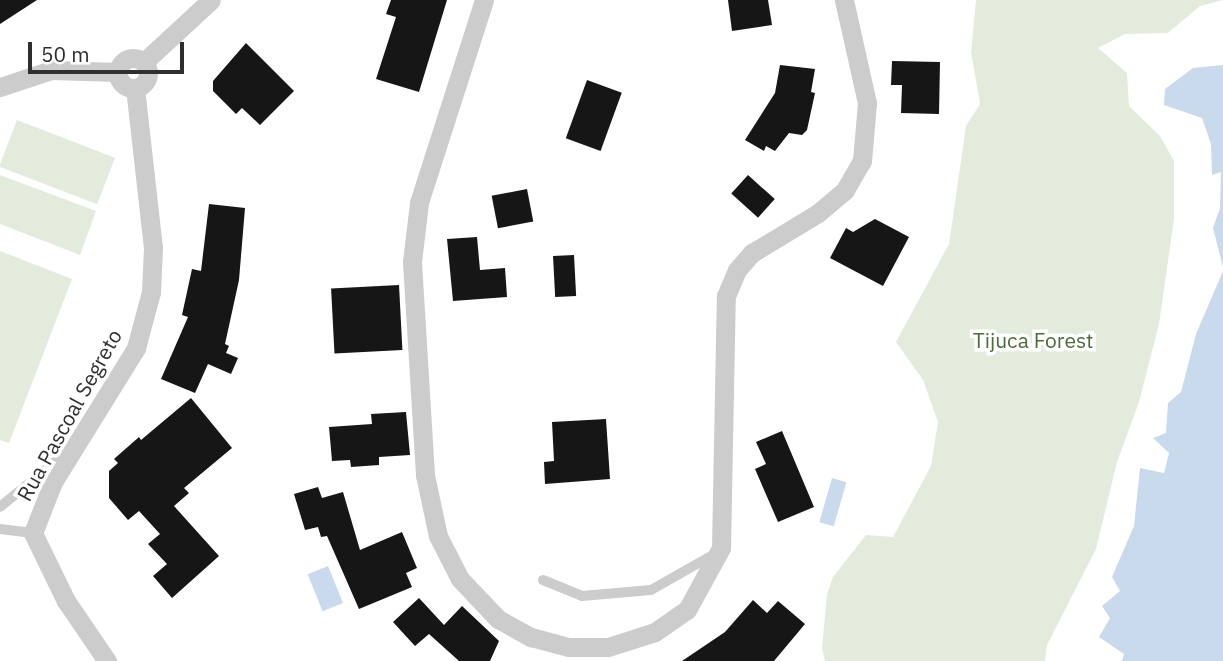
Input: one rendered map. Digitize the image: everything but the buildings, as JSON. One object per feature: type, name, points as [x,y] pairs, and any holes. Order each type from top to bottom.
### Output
[{"type":"street","points":[[144,62],[146,80],[135,88],[121,82],[118,72],[125,60],[144,62],[211,0]]},
{"type":"street","points":[[484,0],[431,153],[419,203],[412,262],[425,475],[438,536],[460,579],[498,619],[531,637],[569,647],[608,647],[655,632],[687,610],[710,575],[721,548],[726,296],[737,270],[752,253],[827,205],[845,190],[862,161],[867,103],[844,0]]},
{"type":"street","points":[[0,87],[51,70],[118,72]]},
{"type":"street","name":"Rua Pascoal Segreto","points":[[107,661],[55,582],[33,533],[54,482],[136,348],[150,292],[153,248],[135,88]]},
{"type":"lane","points":[[0,507],[82,439]]},
{"type":"lane","points":[[0,528],[33,533]]},
{"type":"lane","points":[[543,580],[583,596],[651,590],[689,572],[721,548]]},
{"type":"green space","name":"Tijuca Forest","points":[[976,0],[1223,0],[1200,6],[1168,33],[1125,34],[1098,48],[1127,73],[1129,106],[1160,136],[1174,161],[1174,219],[1159,324],[1139,402],[1117,462],[1096,549],[1047,645],[1045,661],[825,661],[822,648],[827,594],[833,577],[866,535],[893,537],[931,466],[938,422],[923,380],[896,342],[949,244],[966,126],[980,104],[971,52]]},
{"type":"green space","points":[[17,120],[115,158],[97,204],[0,167]]},
{"type":"green space","points":[[0,175],[96,211],[80,255],[0,224]]},
{"type":"green space","points":[[0,251],[72,279],[9,443],[0,440]]},
{"type":"water","points":[[1223,65],[1223,267],[1213,228],[1220,208],[1221,172],[1212,175],[1211,144],[1202,118],[1164,105],[1165,89],[1193,68]]},
{"type":"water","points":[[1223,271],[1223,661],[1122,661],[1124,654],[1099,637],[1110,618],[1102,606],[1120,591],[1112,577],[1134,526],[1140,468],[1164,473],[1169,453],[1153,438],[1166,433],[1168,403],[1181,392],[1196,334]]},
{"type":"water","points":[[832,478],[846,482],[834,526],[819,522]]},
{"type":"water","points":[[328,566],[343,603],[323,611],[308,574]]}]
